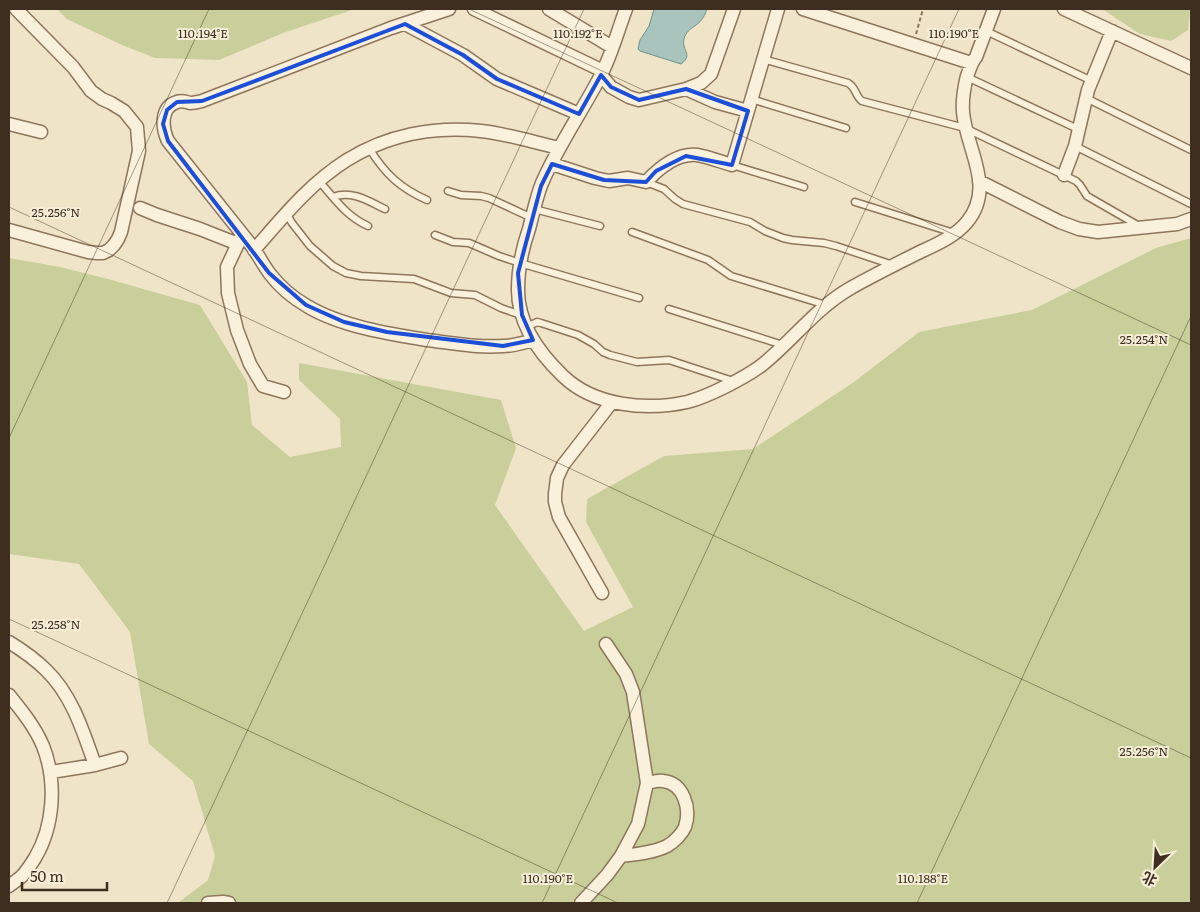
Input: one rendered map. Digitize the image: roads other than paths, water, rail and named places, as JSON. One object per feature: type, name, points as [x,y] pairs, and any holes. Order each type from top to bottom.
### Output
[{"type":"street","points":[[9,230],[88,252],[103,253],[109,250],[114,245],[120,232],[139,151],[137,127],[130,117],[111,102],[102,99],[91,91],[73,67],[16,9]]},
{"type":"street","points":[[449,9],[202,101],[196,103],[177,102],[170,106],[164,115],[164,130],[168,140],[240,239],[254,250],[269,273],[290,294],[317,311],[344,322],[386,332],[452,343],[503,346],[518,345],[533,340]]},
{"type":"street","points":[[474,9],[602,73],[611,87],[628,97],[639,100],[686,89],[701,83],[711,74],[734,9]]},
{"type":"street","points":[[549,9],[612,47]]},
{"type":"street","points":[[626,9],[602,73],[559,148],[541,186],[523,247],[518,272],[518,294],[525,321],[538,349],[566,379],[585,392],[601,399],[643,406],[666,406],[689,401],[745,376],[762,365],[826,305],[847,290],[945,240],[955,234],[968,221],[979,200],[980,189],[962,101],[971,63],[976,57],[994,9]]},
{"type":"street","points":[[552,164],[604,180],[628,178],[646,182],[662,167],[686,156],[707,157],[732,165],[778,9]]},
{"type":"street","points":[[803,9],[971,63]]},
{"type":"street","points":[[1064,9],[1191,68]]},
{"type":"street","points":[[405,24],[463,55],[496,79],[579,114]]},
{"type":"street","points":[[1064,175],[1080,130],[1086,98],[1112,31]]},
{"type":"street","points":[[686,89],[715,102],[750,105]]},
{"type":"street","points":[[9,124],[41,132]]},
{"type":"street","points":[[254,250],[286,213],[320,181],[347,160],[386,141],[423,131],[455,129],[501,134],[559,148]]},
{"type":"street","points":[[979,180],[1060,222],[1079,229],[1098,232],[1143,228],[1177,224],[1191,219]]},
{"type":"street","points":[[140,208],[240,239]]},
{"type":"street","points":[[240,239],[226,267],[228,293],[237,330],[250,364],[263,386],[284,392]]},
{"type":"street","points":[[602,593],[560,517],[554,494],[557,478],[564,465],[612,402]]},
{"type":"street","points":[[9,642],[34,659],[57,683],[79,722],[95,765]]},
{"type":"street","points":[[580,903],[607,875],[621,856],[638,824],[647,783],[633,692],[626,674],[606,644]]},
{"type":"street","points":[[9,695],[29,719],[43,746],[51,772],[51,808],[48,825],[39,851],[22,876],[9,886]]},
{"type":"street","points":[[51,772],[95,765],[121,758]]},
{"type":"street","points":[[621,856],[652,851],[667,846],[684,829],[688,813],[681,791],[674,785],[663,781],[647,783]]},
{"type":"street","points":[[208,903],[229,903]]},
{"type":"lane","points":[[986,30],[1092,82]]},
{"type":"lane","points":[[763,59],[848,83],[852,85],[858,98],[862,101],[966,128],[1076,181],[1088,196],[1143,228]]},
{"type":"lane","points":[[967,76],[1080,130]]},
{"type":"lane","points":[[1086,98],[1191,150]]},
{"type":"lane","points":[[750,105],[846,128]]},
{"type":"lane","points":[[1075,146],[1191,204]]},
{"type":"lane","points":[[369,148],[377,161],[396,182],[413,194],[428,200]]},
{"type":"lane","points":[[732,165],[804,187]]},
{"type":"lane","points":[[320,181],[347,214],[368,226]]},
{"type":"lane","points":[[646,182],[664,189],[683,204],[750,222],[783,238],[836,246],[894,265]]},
{"type":"lane","points":[[448,191],[461,195],[489,198],[533,214],[600,226]]},
{"type":"lane","points":[[333,197],[340,194],[354,196],[385,209]]},
{"type":"lane","points":[[855,202],[955,234]]},
{"type":"lane","points":[[286,213],[310,246],[333,266],[346,274],[414,279],[451,293],[475,295],[525,321],[537,322],[578,334],[610,355],[637,362],[669,360],[734,382]]},
{"type":"lane","points":[[632,232],[708,260],[732,276],[826,305]]},
{"type":"lane","points":[[434,235],[453,242],[469,244],[520,263],[639,298]]},
{"type":"lane","points":[[669,310],[783,345]]},
{"type":"water","points":[[654,9],[707,9],[702,20],[688,31],[685,36],[684,45],[687,57],[681,64],[638,49],[640,40],[649,26]]}]
